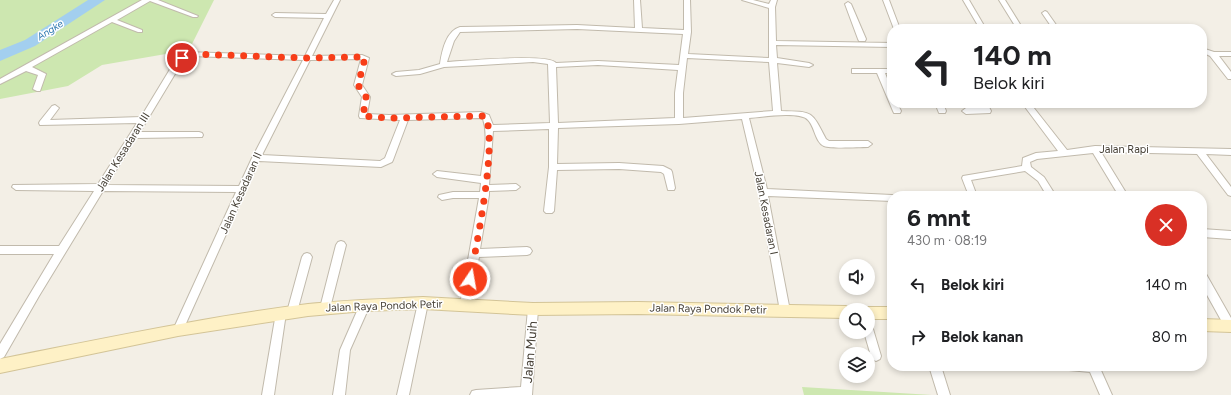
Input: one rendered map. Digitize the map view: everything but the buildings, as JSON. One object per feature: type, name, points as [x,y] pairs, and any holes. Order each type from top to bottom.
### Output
[{"type":"main road","name":"Jalan Raya Pondok Petir","points":[[0,366],[178,330],[287,313],[365,305],[423,303],[533,309],[638,308],[839,312]]},
{"type":"main road","points":[[875,313],[887,313]]},
{"type":"main road","points":[[1207,324],[1230,326]]},
{"type":"street","points":[[0,82],[147,0]]},
{"type":"street","points":[[152,0],[195,16]]},
{"type":"street","name":"Jalan Kesadaran II","points":[[178,330],[256,158],[336,0]]},
{"type":"street","points":[[637,0],[639,30]]},
{"type":"street","points":[[679,121],[679,93],[687,32],[687,0]]},
{"type":"street","points":[[745,0],[773,4],[773,60],[777,113]]},
{"type":"street","points":[[886,0],[895,24]]},
{"type":"street","points":[[966,0],[979,24]]},
{"type":"street","points":[[1002,0],[1017,24]]},
{"type":"street","points":[[848,4],[862,40]]},
{"type":"street","points":[[1045,13],[1053,24]]},
{"type":"street","points":[[275,15],[328,16]]},
{"type":"street","points":[[112,20],[140,31]]},
{"type":"street","points":[[443,66],[445,54],[450,42],[455,33],[459,30],[577,27],[687,32]]},
{"type":"street","points":[[838,43],[842,39],[887,40]]},
{"type":"street","points":[[773,43],[887,45]]},
{"type":"street","points":[[1207,52],[1213,54],[1231,54]]},
{"type":"street","points":[[1213,54],[1231,77]]},
{"type":"street","name":"Jalan Kesadaran III","points":[[0,354],[34,293],[185,55],[306,58]]},
{"type":"street","points":[[685,56],[773,60],[809,64]]},
{"type":"street","points":[[306,58],[365,58],[358,85],[366,97],[362,115],[405,117],[481,115],[486,117],[490,128],[485,187],[475,253],[464,305]]},
{"type":"street","points":[[396,74],[420,72],[443,66],[550,60],[553,65],[553,167],[549,211]]},
{"type":"street","points":[[553,65],[598,63],[683,68]]},
{"type":"street","points":[[26,68],[42,74],[37,89]]},
{"type":"street","points":[[855,71],[887,71]]},
{"type":"street","points":[[880,71],[887,88]]},
{"type":"street","points":[[54,108],[43,123],[143,120]]},
{"type":"street","points":[[966,112],[987,111],[986,108]]},
{"type":"street","points":[[1030,108],[1064,152]]},
{"type":"street","points":[[490,128],[679,121],[777,113],[808,116],[815,124],[823,141],[827,144],[868,144]]},
{"type":"street","name":"Jalan Kesadaran I","points":[[745,116],[762,192],[785,311]]},
{"type":"street","points":[[256,158],[381,164],[389,160],[405,117]]},
{"type":"street","points":[[133,135],[199,135]]},
{"type":"street","points":[[1095,149],[1121,191]]},
{"type":"street","name":"Jalan Rapi","points":[[1027,168],[1026,163],[1029,159],[1064,152],[1095,149],[1231,152]]},
{"type":"street","points":[[1199,151],[1231,193]]},
{"type":"street","points":[[553,167],[618,166],[663,169],[668,172],[671,188]]},
{"type":"street","points":[[971,191],[966,178],[1027,168],[1041,179],[1049,191]]},
{"type":"street","points":[[437,174],[485,187]]},
{"type":"street","points":[[442,197],[485,187],[516,186]]},
{"type":"street","points":[[16,187],[242,189]]},
{"type":"street","points":[[762,192],[887,198]]},
{"type":"street","points":[[1207,234],[1231,235]]},
{"type":"street","points":[[326,308],[341,245]]},
{"type":"street","points":[[0,250],[62,250]]},
{"type":"street","points":[[475,253],[527,251]]},
{"type":"street","points":[[268,395],[287,313],[307,257]]},
{"type":"street","points":[[1207,286],[1230,326]]},
{"type":"street","points":[[403,395],[405,379],[423,303]]},
{"type":"street","points":[[339,395],[344,350],[365,305]]},
{"type":"street","name":"Jalan Muih","points":[[526,393],[533,309]]},
{"type":"street","points":[[871,339],[876,356]]},
{"type":"street","points":[[937,371],[944,395]]},
{"type":"street","points":[[1096,371],[1106,395]]},
{"type":"street","points":[[476,395],[526,393]]},
{"type":"green space","points":[[0,0],[214,0],[189,50],[102,65],[68,86],[0,99]]},
{"type":"green space","points":[[802,387],[932,395],[804,395]]},
{"type":"waterway","name":"Angke","points":[[0,56],[30,43],[98,0]]},
{"type":"route","points":[[182,58],[188,54],[306,58],[364,57],[358,87],[366,95],[362,113],[365,117],[389,118],[481,115],[486,117],[490,128],[485,195],[481,227],[470,279]]}]
